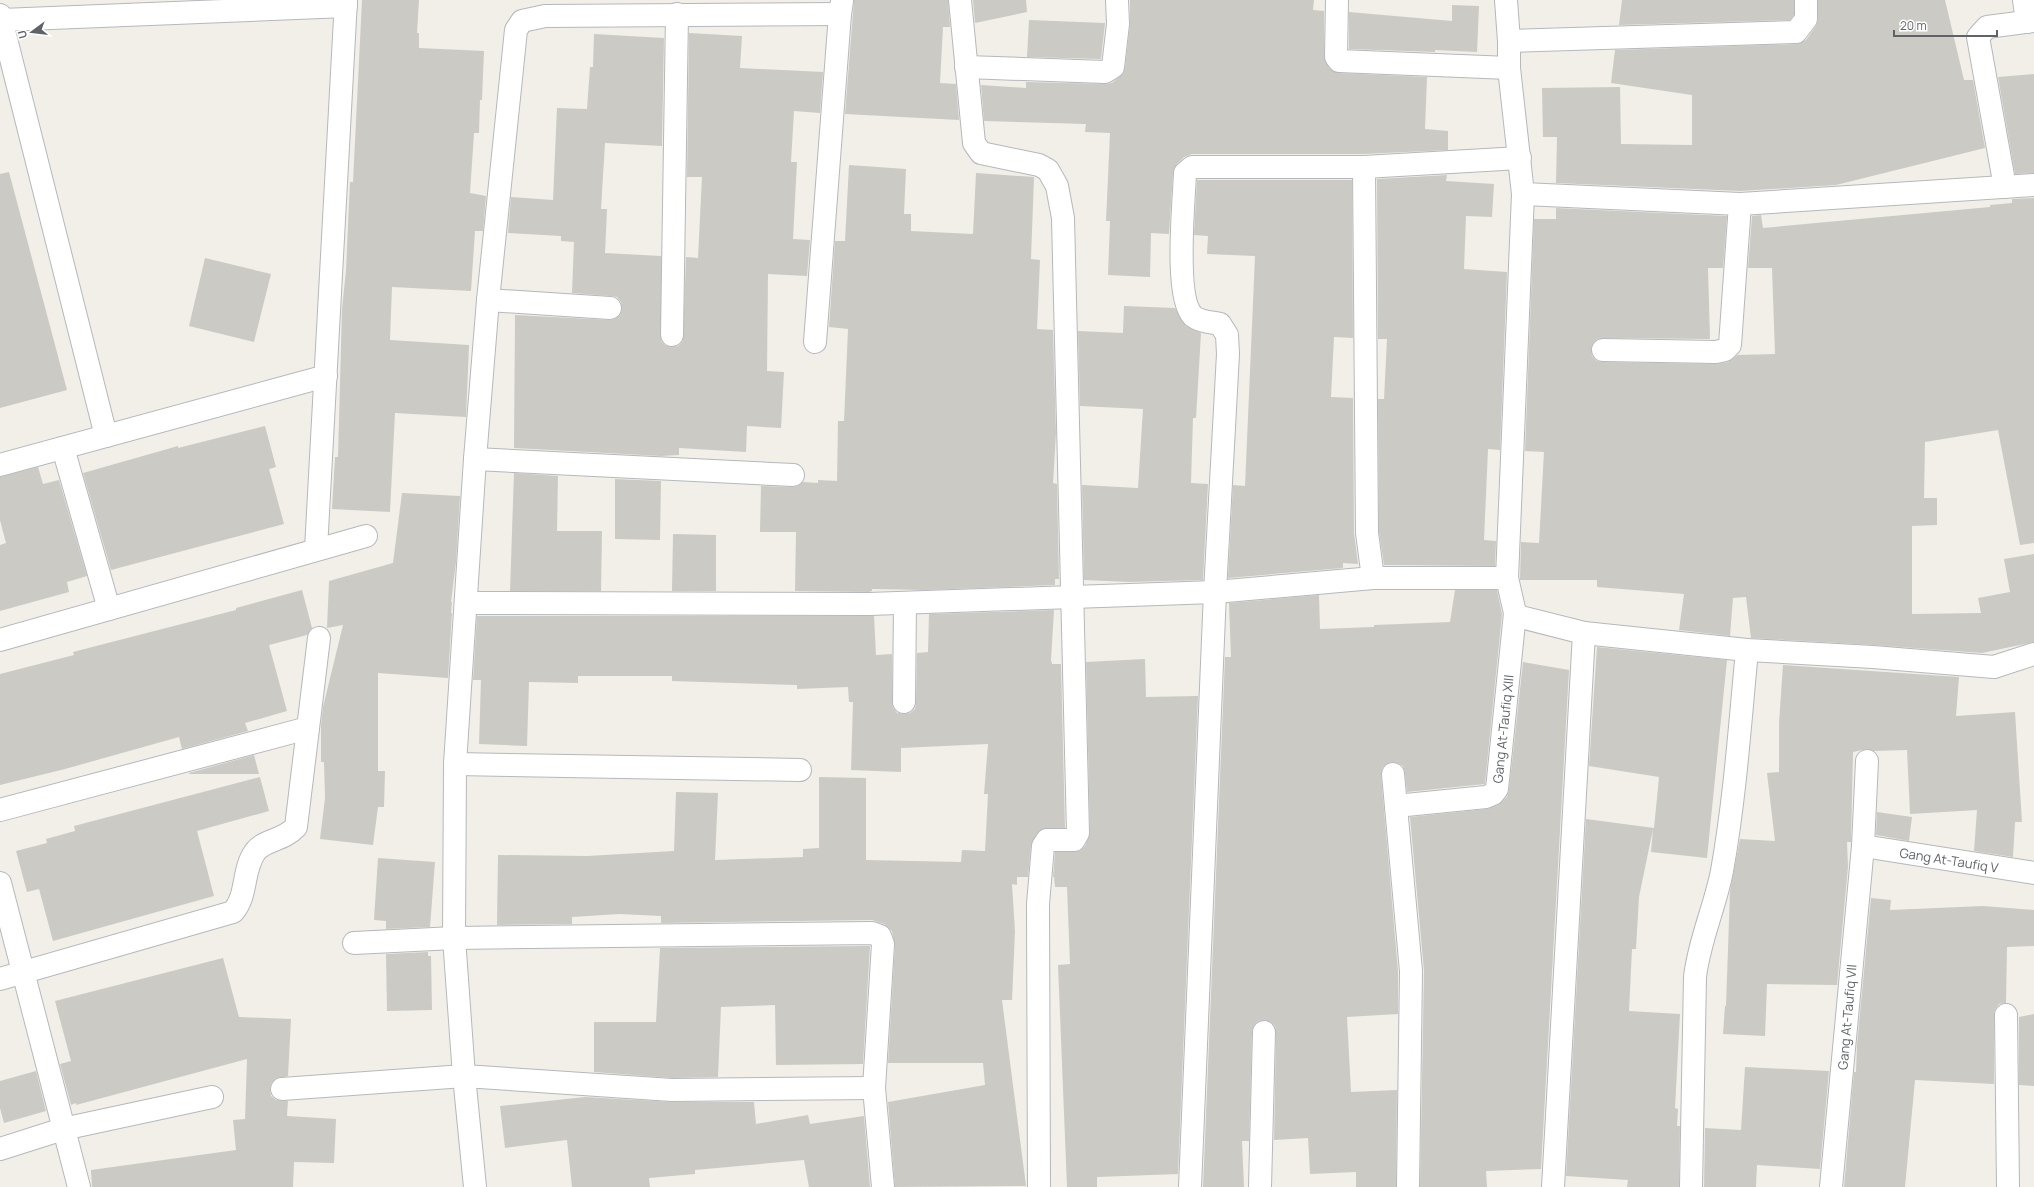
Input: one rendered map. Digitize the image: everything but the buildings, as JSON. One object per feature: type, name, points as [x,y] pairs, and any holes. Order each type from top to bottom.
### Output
[{"type":"street","points":[[960,0],[974,143],[981,153],[1039,165],[1048,170],[1057,186],[1063,218],[1071,596],[1078,833],[1074,840],[1047,840],[1043,846],[1038,904],[1039,1187]]},
{"type":"street","points":[[966,67],[1105,72],[1113,67],[1118,24],[1117,0]]},
{"type":"street","points":[[1337,0],[1336,57],[1339,61],[1509,68]]},
{"type":"street","name":"Gang At-Taufiq XIII","points":[[1396,806],[1486,797],[1493,794],[1497,789],[1515,613],[1507,578],[1523,194],[1509,68],[1506,0]]},
{"type":"street","points":[[1509,41],[1796,32],[1806,19],[1806,0]]},
{"type":"street","points":[[2005,187],[1978,37],[1987,27],[2030,22],[2024,0]]},
{"type":"street","points":[[106,436],[1,18],[346,3],[316,550]]},
{"type":"street","points":[[476,1187],[464,1076],[454,938],[455,764],[475,459],[488,300],[516,30],[522,21],[545,16],[677,14],[841,7],[815,342]]},
{"type":"street","points":[[672,335],[677,14]]},
{"type":"street","points":[[1190,1187],[1215,592],[1228,354],[1227,335],[1220,324],[1198,319],[1187,308],[1181,275],[1185,173],[1192,167],[1364,167],[1520,158]]},
{"type":"street","points":[[1364,167],[1367,533],[1373,578]]},
{"type":"street","points":[[1523,194],[1740,204],[2034,185]]},
{"type":"street","points":[[1603,350],[1716,352],[1725,350],[1730,345],[1740,204]]},
{"type":"street","points":[[488,300],[610,308]]},
{"type":"street","points":[[0,465],[326,376]]},
{"type":"street","points":[[63,448],[110,609]]},
{"type":"street","points":[[475,459],[793,475]]},
{"type":"street","points":[[0,640],[366,536]]},
{"type":"street","points":[[466,603],[905,602],[1215,592],[1373,578],[1507,578]]},
{"type":"street","points":[[904,702],[905,602]]},
{"type":"street","points":[[1515,613],[1521,617],[1584,633],[1747,650],[1873,657],[1994,667],[2034,654]]},
{"type":"street","points":[[1553,1187],[1584,633]]},
{"type":"street","points":[[0,979],[233,912],[241,901],[250,859],[256,850],[260,845],[283,838],[296,827],[319,638]]},
{"type":"street","points":[[1691,1187],[1695,977],[1697,959],[1723,865],[1734,790],[1747,650]]},
{"type":"street","points":[[0,810],[308,728]]},
{"type":"street","name":"Gang At-Taufiq VII","points":[[1831,1187],[1863,846],[1867,761]]},
{"type":"street","points":[[455,764],[800,770]]},
{"type":"street","points":[[1393,774],[1411,971],[1408,1187]]},
{"type":"street","name":"Gang At-Taufiq V","points":[[1863,846],[2034,873]]},
{"type":"street","points":[[0,883],[63,1129],[80,1187]]},
{"type":"street","points":[[354,943],[454,938],[872,933],[880,936],[883,944],[874,1088],[883,1187]]},
{"type":"street","points":[[2006,1015],[2008,1187]]},
{"type":"street","points":[[1260,1187],[1264,1032]]},
{"type":"street","points":[[282,1089],[464,1076],[672,1090],[874,1088]]},
{"type":"street","points":[[0,1149],[63,1129],[212,1097]]}]
